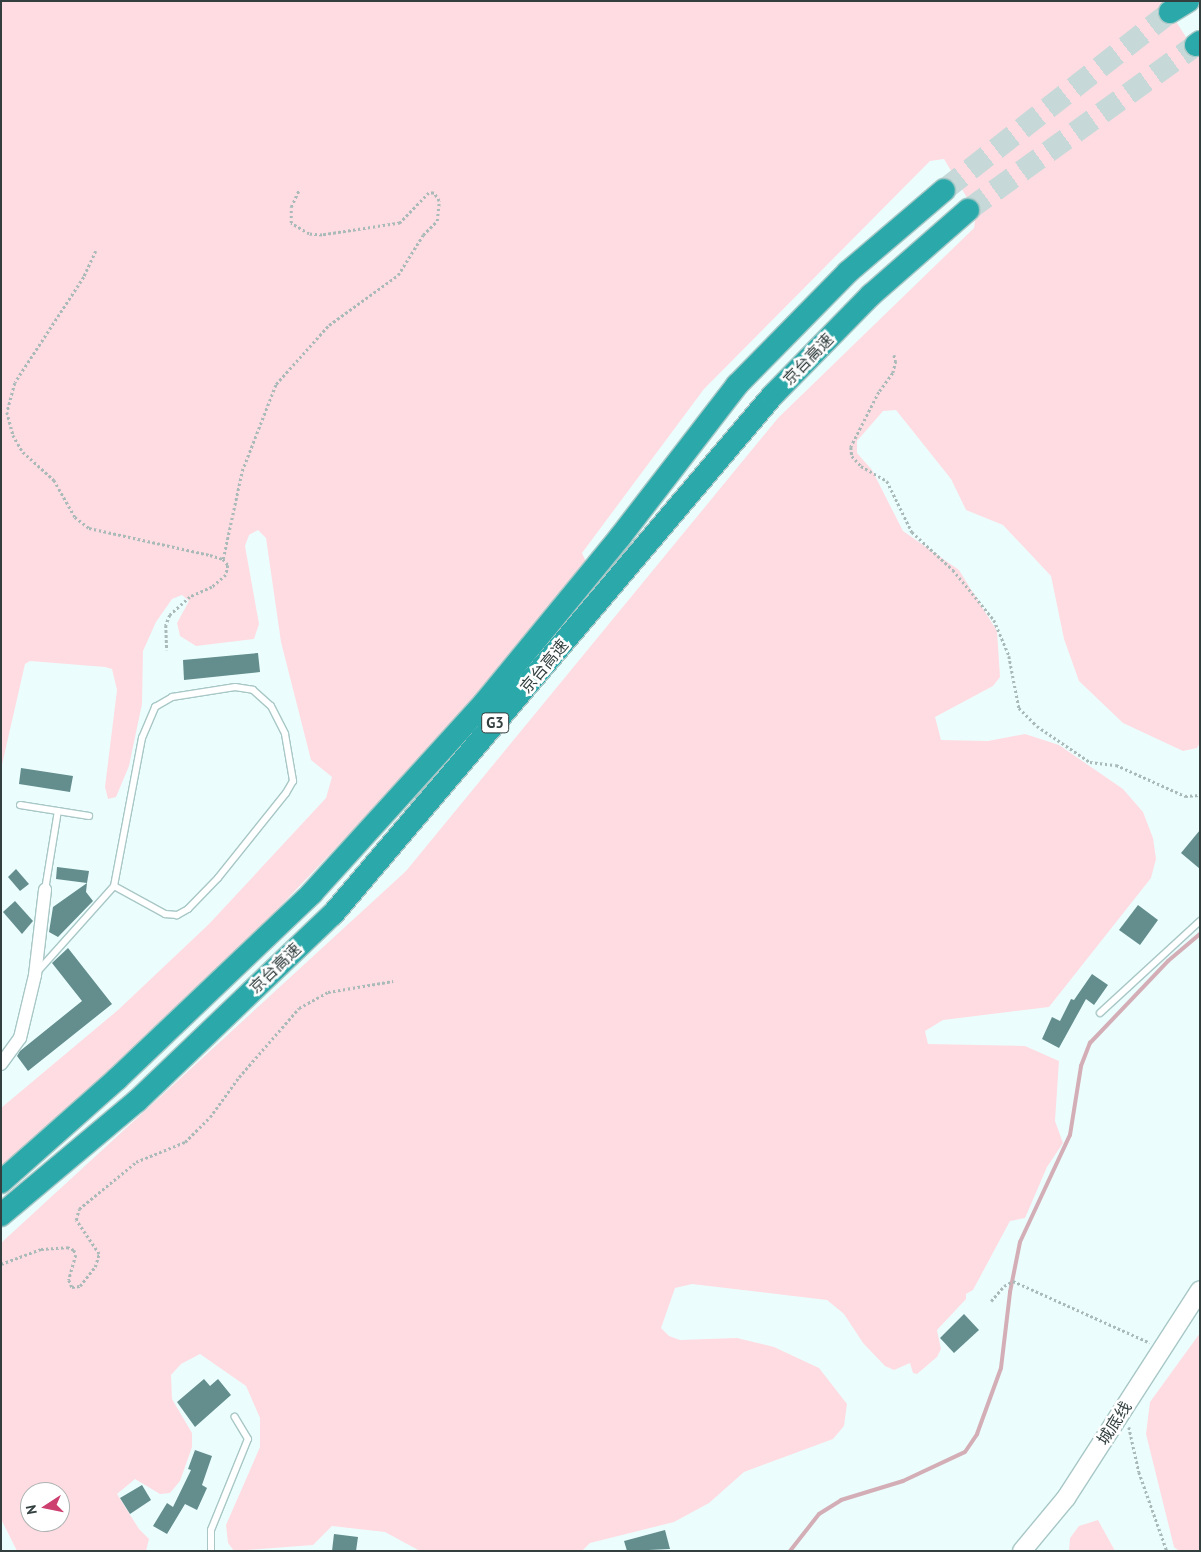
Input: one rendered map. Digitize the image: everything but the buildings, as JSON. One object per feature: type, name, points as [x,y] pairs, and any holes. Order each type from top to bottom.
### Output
[{"type":"highway","name":"京台高速","points":[[1,1182],[117,1079],[312,893],[485,702],[620,537],[736,385],[848,272],[944,190]]},
{"type":"highway","name":"京台高速","points":[[1,1215],[136,1100],[333,914],[772,396],[871,295],[968,210]]},
{"type":"main road","name":"城底线","points":[[1022,1551],[1066,1498],[1200,1290]]},
{"type":"street","points":[[1,1064],[20,1038],[35,975],[45,890]]},
{"type":"lane","points":[[35,975],[46,958],[114,886],[142,738],[155,706],[172,697],[235,687],[254,690],[271,706],[285,734],[293,781],[286,792],[218,878],[188,908],[177,915],[165,914],[114,886]]},
{"type":"lane","points":[[20,805],[89,816]]},
{"type":"lane","points":[[45,890],[58,811]]},
{"type":"lane","points":[[1100,1013],[1200,921]]},
{"type":"lane","points":[[211,1551],[211,1530],[248,1439],[235,1417]]},
{"type":"path","points":[[223,559],[242,471],[276,384],[329,326],[398,275],[423,235],[437,222],[440,201],[434,193],[429,193],[400,223],[322,235],[308,234],[291,223],[291,207],[298,190]]},
{"type":"path","points":[[96,251],[84,277],[15,383],[7,412],[13,435],[23,452],[54,480],[75,517],[89,528],[223,559],[228,565],[226,576],[212,587],[190,597],[170,614],[166,625],[167,650]]},
{"type":"path","points":[[894,355],[896,361],[894,373],[879,392],[851,447],[852,456],[861,466],[887,481],[912,532],[953,570],[994,620],[1009,656],[1019,708],[1037,726],[1090,762],[1116,764],[1185,796],[1200,795]]},
{"type":"path","points":[[1,1264],[41,1249],[67,1246],[74,1250],[76,1255],[69,1280],[72,1288],[80,1286],[95,1268],[99,1254],[76,1220],[79,1210],[136,1162],[185,1142],[210,1117],[239,1076],[299,1008],[328,992],[394,981]]},
{"type":"path","points":[[990,1301],[1004,1286],[1013,1281],[1162,1349]]},
{"type":"path","points":[[1125,1406],[1140,1472],[1167,1551]]},
{"type":"shaded area","points":[[1,1],[1163,1],[1200,59],[1200,743],[1197,748],[1183,751],[1123,723],[1079,681],[1064,639],[1051,576],[1003,525],[966,510],[951,479],[896,410],[883,411],[857,441],[857,453],[872,470],[903,531],[959,570],[997,631],[1000,677],[993,686],[935,717],[941,740],[988,741],[1025,734],[1059,745],[1123,789],[1143,812],[1153,838],[1156,859],[1151,878],[1049,1007],[943,1020],[925,1031],[928,1044],[1025,1046],[1059,1061],[1055,1121],[1063,1143],[1047,1167],[1025,1218],[1010,1221],[973,1290],[966,1294],[966,1299],[937,1330],[941,1349],[937,1357],[917,1374],[913,1373],[910,1363],[894,1370],[885,1366],[863,1343],[844,1314],[827,1300],[692,1284],[675,1288],[661,1328],[669,1336],[680,1340],[737,1338],[774,1347],[819,1368],[847,1404],[844,1426],[833,1439],[744,1472],[709,1503],[674,1522],[590,1543],[582,1551],[420,1551],[385,1532],[332,1526],[313,1545],[234,1551],[228,1543],[226,1525],[260,1447],[260,1418],[246,1386],[200,1354],[181,1364],[171,1375],[172,1399],[192,1433],[192,1447],[180,1481],[170,1493],[160,1494],[135,1479],[117,1494],[139,1529],[149,1539],[146,1551],[17,1551],[1,1519],[1,1243],[406,871],[778,418],[974,228],[976,213],[944,159],[930,161],[704,389],[582,553],[588,566],[437,742],[227,962],[1,1171],[1,1108],[118,1010],[209,924],[326,798],[332,777],[311,760],[281,642],[266,538],[258,530],[249,535],[245,546],[259,624],[254,639],[196,646],[180,636],[177,623],[189,601],[182,595],[172,599],[156,622],[143,651],[142,704],[129,766],[116,797],[108,799],[105,787],[117,690],[112,669],[30,661],[25,664],[1,769]]},
{"type":"shaded area","points":[[1200,1333],[1200,1551],[1179,1551],[1174,1547],[1146,1434],[1150,1402]]},
{"type":"shaded area","points":[[1098,1520],[1115,1551],[1069,1551],[1070,1538],[1079,1526]]},
{"type":"waterway","points":[[790,1551],[819,1514],[841,1500],[903,1481],[965,1452],[977,1434],[1001,1368],[1010,1292],[1020,1242],[1070,1135],[1081,1066],[1090,1043],[1168,961],[1200,934]]},
{"type":"tunnel","points":[[944,190],[1170,12]]},
{"type":"tunnel","points":[[968,210],[1196,45]]}]
